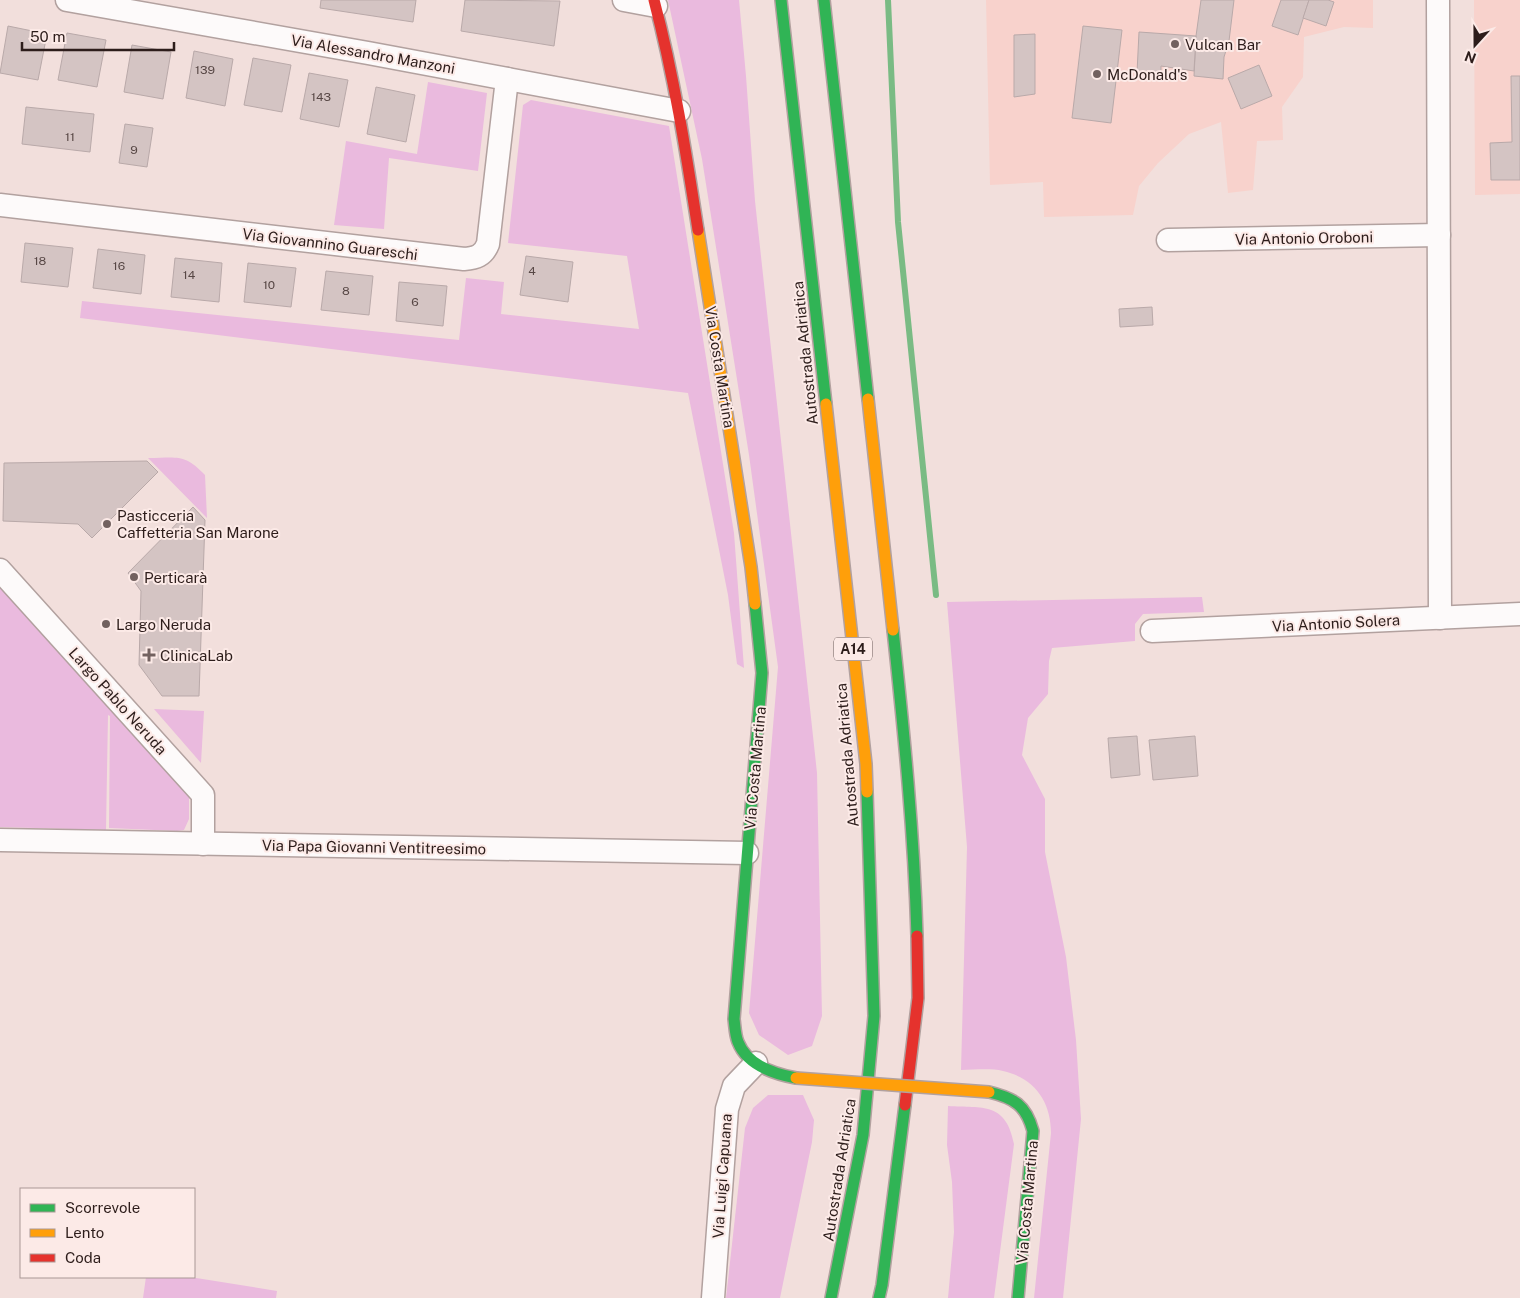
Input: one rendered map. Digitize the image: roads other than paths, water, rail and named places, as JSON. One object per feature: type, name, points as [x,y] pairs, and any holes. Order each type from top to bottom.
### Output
[{"type":"main road","name":"Autostrada Adriatica","points":[[781,0],[866,764],[872,886],[874,1016],[863,1135],[831,1298]]},
{"type":"main road","name":"A14","points":[[824,0],[906,755],[915,862],[918,998],[902,1136],[879,1298]]},
{"type":"main road","name":"Via Costa Martina","points":[[655,3],[679,111],[752,567],[762,674],[734,1019],[738,1042],[745,1053],[756,1063],[781,1076],[988,1092],[1003,1095],[1024,1108],[1030,1119],[1033,1131],[1018,1298]]},
{"type":"street","name":"Via Alessandro Manzoni","points":[[67,0],[358,51],[679,111]]},
{"type":"street","name":"Via Costa Martina","points":[[624,0],[655,3]]},
{"type":"street","points":[[1438,0],[1440,618]]},
{"type":"street","name":"Via Giovannino Guareschi","points":[[0,205],[464,259],[474,258],[481,255],[488,244],[506,79]]},
{"type":"street","name":"Via Antonio Oroboni","points":[[1168,240],[1439,235]]},
{"type":"street","name":"Largo Pablo Neruda","points":[[0,570],[203,795],[203,844]]},
{"type":"street","name":"Via Antonio Solera","points":[[1152,631],[1520,614]]},
{"type":"street","name":"Via Papa Giovanni Ventitreesimo","points":[[0,840],[747,853]]},
{"type":"street","name":"Via Luigi Capuana","points":[[713,1298],[727,1109],[734,1086],[756,1063]]},
{"type":"waterway","points":[[888,0],[898,222],[936,595]]},
{"type":"place","name":"Vulcan Bar","points":[[1175,44]]},
{"type":"place","name":"McDonald's","points":[[1097,74]]},
{"type":"place","name":"Pasticceria Caffetteria San Marone","points":[[107,524]]},
{"type":"place","name":"Perticarà","points":[[134,577]]},
{"type":"place","name":"Largo Neruda","points":[[106,624]]},
{"type":"place","name":"ClinicaLab","points":[[149,655]]}]
